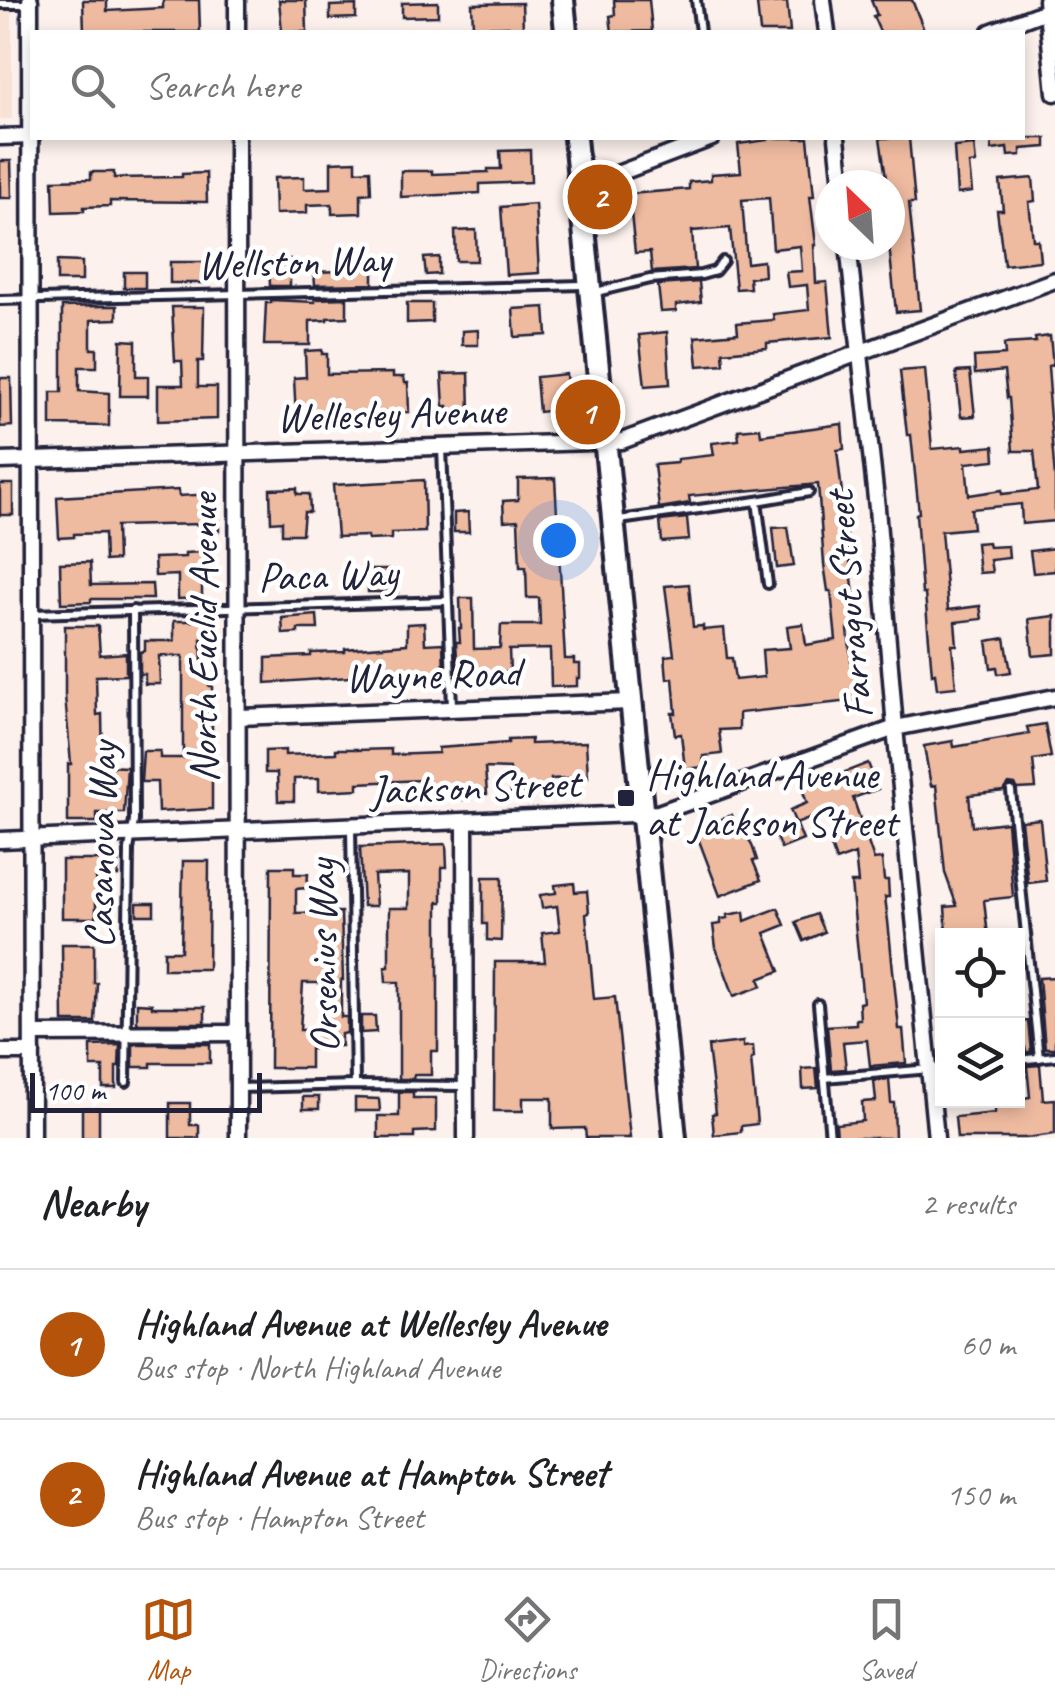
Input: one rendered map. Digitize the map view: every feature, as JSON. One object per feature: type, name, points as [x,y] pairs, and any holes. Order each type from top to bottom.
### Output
[{"type":"main road","points":[[562,0],[566,30]]},
{"type":"main road","points":[[575,140],[675,1138]]},
{"type":"street","points":[[237,0],[237,30]]},
{"type":"street","points":[[824,0],[826,30]]},
{"type":"street","points":[[30,2],[30,30]]},
{"type":"street","points":[[995,30],[1049,6],[1055,93]]},
{"type":"street","points":[[0,137],[30,136]]},
{"type":"street","points":[[31,140],[32,1138]]},
{"type":"street","name":"North Euclid Avenue","points":[[237,140],[238,1138]]},
{"type":"street","points":[[580,188],[706,140]]},
{"type":"street","points":[[837,140],[840,170]]},
{"type":"street","name":"Farragut Street","points":[[850,260],[877,508],[895,728],[935,1061]]},
{"type":"street","name":"Wellesley Avenue","points":[[0,461],[622,440],[1055,280]]},
{"type":"street","name":"Jackson Street","points":[[0,840],[658,813],[895,728],[1055,697]]},
{"type":"street","name":"Wayne Road","points":[[238,717],[630,702]]},
{"type":"street","points":[[465,823],[466,1138]]},
{"type":"street","points":[[33,1034],[238,1033]]},
{"type":"street","points":[[0,1052],[32,1052]]},
{"type":"street","name":"Farragut Street","points":[[936,1108],[936,1138]]},
{"type":"lane","points":[[696,0],[700,30]]},
{"type":"lane","points":[[0,4],[30,2]]},
{"type":"lane","name":"Wellston Way","points":[[0,300],[590,289],[702,275],[715,271],[723,262]]},
{"type":"lane","points":[[442,447],[452,709]]},
{"type":"lane","points":[[613,521],[809,492]]},
{"type":"lane","points":[[756,501],[768,584]]},
{"type":"lane","name":"Paca Way","points":[[30,614],[447,601]]},
{"type":"lane","name":"Casanova Way","points":[[126,1082],[128,850],[134,821],[133,610]]},
{"type":"lane","points":[[1011,790],[1039,1058]]},
{"type":"lane","name":"Orsenius Way","points":[[351,827],[355,1085]]},
{"type":"lane","points":[[818,1004],[830,1138]]},
{"type":"lane","points":[[1025,1059],[1055,1056]]},
{"type":"lane","points":[[824,1078],[935,1069]]},
{"type":"lane","points":[[238,1088],[467,1086]]},
{"type":"shaded area","points":[[0,0],[12,0],[12,119],[0,119]]},
{"type":"building","points":[[83,0],[107,0],[107,11],[163,8],[163,0],[199,0],[200,30],[84,30]]},
{"type":"building","points":[[279,0],[306,0],[307,30],[282,30]]},
{"type":"building","points":[[614,0],[649,0],[652,30],[612,30],[610,16],[615,15]]},
{"type":"building","points":[[871,0],[912,0],[924,30],[879,30],[873,16],[877,15]]},
{"type":"building","points":[[438,2],[438,16],[402,17],[402,3]]},
{"type":"building","points":[[787,2],[790,30],[760,30],[757,4]]},
{"type":"building","points":[[522,3],[523,30],[508,30],[508,26],[473,27],[472,4]]},
{"type":"building","points":[[356,5],[356,18],[330,19],[330,6]]},
{"type":"building","points":[[1046,138],[1046,147],[1021,149],[1021,155],[1008,156],[1007,148],[992,150],[991,140]]},
{"type":"building","points":[[808,140],[816,283],[827,282],[832,337],[723,352],[724,364],[698,366],[695,337],[738,333],[737,323],[774,320],[773,314],[809,310],[807,285],[788,287],[786,272],[802,271],[800,246],[773,249],[769,198],[742,200],[747,263],[763,261],[764,276],[749,278],[750,288],[736,289],[730,228],[692,231],[695,269],[652,272],[650,252],[635,253],[629,194],[689,189],[689,182],[711,180],[711,174],[741,172],[738,144]]},
{"type":"building","points":[[880,140],[909,140],[915,203],[909,203],[920,310],[896,312],[891,260],[905,260],[905,170],[885,170]]},
{"type":"building","points":[[974,145],[976,163],[969,164],[972,192],[957,194],[954,147]]},
{"type":"building","points":[[530,150],[531,182],[480,184],[480,193],[401,197],[401,171],[488,172],[501,169],[500,151]]},
{"type":"building","points":[[0,161],[11,161],[12,198],[0,198]]},
{"type":"building","points":[[356,161],[356,171],[370,170],[371,193],[361,194],[361,213],[332,214],[332,204],[307,205],[307,213],[275,214],[274,178],[304,177],[304,189],[331,188],[331,162]]},
{"type":"building","points":[[91,172],[114,172],[114,178],[206,173],[207,202],[110,201],[110,206],[54,212],[53,180],[91,179]]},
{"type":"building","points":[[1033,178],[1035,201],[1029,202],[1033,240],[1038,240],[1040,261],[1004,265],[997,210],[1003,210],[1000,181]]},
{"type":"building","points":[[535,204],[539,273],[506,275],[501,207]]},
{"type":"building","points":[[476,230],[477,261],[456,261],[455,231]]},
{"type":"building","points":[[439,257],[439,274],[426,275],[424,258]]},
{"type":"building","points":[[290,259],[290,286],[270,286],[269,260]]},
{"type":"building","points":[[57,261],[82,262],[82,281],[57,281]]},
{"type":"building","points":[[170,262],[205,262],[205,283],[170,283]]},
{"type":"building","points":[[373,265],[373,284],[315,285],[314,272]]},
{"type":"building","points":[[124,272],[145,272],[145,288],[124,288]]},
{"type":"building","points":[[699,282],[701,302],[676,305],[676,311],[661,312],[658,285]]},
{"type":"building","points":[[347,298],[347,317],[310,321],[310,345],[264,345],[266,303],[271,300],[315,302]]},
{"type":"building","points":[[407,303],[432,303],[432,322],[407,323]]},
{"type":"building","points":[[117,306],[117,319],[91,320],[91,349],[97,349],[97,367],[79,367],[79,391],[109,393],[109,426],[51,425],[51,392],[62,392],[62,307]]},
{"type":"building","points":[[172,307],[204,307],[203,361],[198,361],[198,387],[217,387],[217,419],[158,421],[158,385],[183,385],[182,361],[175,361]]},
{"type":"building","points":[[545,307],[547,335],[515,337],[513,309]]},
{"type":"building","points":[[478,330],[478,345],[462,345],[462,331]]},
{"type":"building","points":[[667,332],[670,384],[645,386],[639,335]]},
{"type":"building","points":[[1050,336],[1053,365],[1048,366],[1048,394],[1055,521],[1022,524],[1021,504],[971,509],[973,528],[941,531],[948,610],[980,606],[982,619],[955,622],[957,645],[952,645],[956,687],[937,689],[922,594],[916,514],[919,513],[900,371],[925,369],[932,449],[994,446],[995,460],[966,463],[969,495],[1038,490],[1034,451],[1013,451],[1004,371],[975,374],[974,357],[1005,355],[1004,344],[1036,342],[1035,338]]},
{"type":"building","points":[[121,340],[136,341],[136,376],[148,376],[148,396],[120,396]]},
{"type":"building","points":[[322,350],[322,354],[327,354],[327,374],[393,373],[393,377],[404,377],[408,383],[409,412],[296,419],[294,378],[306,377],[305,351]]},
{"type":"building","points":[[970,371],[975,416],[961,417],[956,372]]},
{"type":"building","points":[[469,373],[470,413],[448,414],[442,374]]},
{"type":"building","points":[[566,374],[569,409],[539,412],[536,377]]},
{"type":"building","points":[[0,378],[11,378],[12,426],[0,427]]},
{"type":"building","points":[[842,424],[844,449],[837,450],[858,629],[848,629],[852,670],[857,670],[861,700],[739,713],[739,729],[719,730],[722,754],[703,756],[704,767],[685,769],[681,734],[675,735],[672,713],[676,713],[673,678],[667,679],[665,656],[674,655],[665,586],[689,584],[693,627],[724,628],[727,658],[732,658],[735,680],[764,677],[762,650],[790,648],[787,626],[803,624],[806,645],[836,640],[824,564],[818,484],[689,496],[690,503],[659,508],[654,465],[714,455],[712,443],[739,440],[738,430],[760,428],[761,435]]},
{"type":"building","points":[[555,478],[565,659],[580,664],[577,686],[551,687],[550,649],[509,650],[510,672],[462,676],[462,672],[458,673],[456,642],[460,642],[460,598],[473,598],[474,649],[500,648],[501,625],[540,625],[539,598],[527,598],[526,567],[520,567],[518,520],[504,521],[503,501],[518,500],[518,479]]},
{"type":"building","points":[[424,480],[425,532],[391,533],[391,539],[337,537],[333,485]]},
{"type":"building","points":[[0,484],[13,484],[13,515],[0,515]]},
{"type":"building","points":[[297,488],[297,494],[309,494],[310,512],[304,512],[302,534],[282,534],[282,521],[271,522],[270,489]]},
{"type":"building","points":[[178,490],[179,496],[213,494],[213,499],[218,499],[219,531],[201,531],[201,524],[116,526],[117,560],[105,561],[104,533],[59,538],[57,497]]},
{"type":"building","points":[[468,512],[469,532],[454,532],[454,513]]},
{"type":"building","points":[[687,518],[689,540],[662,542],[660,521]]},
{"type":"building","points":[[788,527],[794,566],[777,568],[773,528]]},
{"type":"building","points":[[988,542],[989,547],[1008,546],[1009,558],[990,560],[992,572],[979,573],[976,543]]},
{"type":"building","points":[[1055,548],[1055,571],[1033,573],[1030,551]]},
{"type":"building","points":[[202,552],[202,598],[178,599],[178,575],[155,576],[154,558]]},
{"type":"building","points":[[90,562],[91,585],[152,584],[153,599],[61,603],[60,563]]},
{"type":"building","points":[[368,570],[398,570],[398,592],[368,592]]},
{"type":"building","points":[[317,615],[318,629],[283,634],[282,618]]},
{"type":"building","points":[[1055,616],[1055,654],[1033,656],[1029,619]]},
{"type":"building","points":[[174,621],[211,621],[211,638],[201,639],[202,660],[209,660],[212,686],[212,809],[158,812],[157,782],[141,782],[143,751],[160,751],[160,758],[183,758],[183,656],[159,656],[160,684],[145,684],[145,674],[140,674],[140,652],[145,651],[145,641],[174,641]]},
{"type":"building","points":[[424,623],[425,644],[443,643],[444,673],[403,675],[403,680],[378,681],[377,675],[266,683],[266,658],[407,644],[407,624]]},
{"type":"building","points":[[65,626],[98,626],[100,655],[126,653],[126,675],[96,676],[97,715],[102,714],[103,766],[127,767],[124,813],[97,813],[97,822],[68,822],[71,764],[65,696]]},
{"type":"building","points":[[1005,638],[1011,672],[998,674],[997,667],[991,668],[987,641]]},
{"type":"building","points":[[1045,724],[1051,757],[1033,760],[1036,788],[1018,789],[1009,784],[1004,791],[969,795],[972,826],[1007,822],[1013,897],[984,900],[987,928],[946,928],[945,907],[957,906],[945,873],[936,785],[931,786],[924,746],[953,741],[954,747],[1029,734],[1027,727]]},
{"type":"building","points":[[531,739],[531,744],[586,742],[588,777],[551,779],[551,794],[511,794],[510,769],[485,768],[487,794],[457,800],[456,795],[421,796],[421,780],[358,783],[358,789],[319,791],[319,778],[294,779],[294,801],[278,801],[277,773],[265,773],[265,751],[285,750],[285,755],[336,753],[336,749],[391,749],[391,755],[439,753],[438,748]]},
{"type":"building","points":[[868,763],[878,789],[853,798],[874,860],[882,859],[884,880],[888,880],[889,897],[885,897],[906,1063],[870,1066],[867,1040],[843,1042],[846,1069],[831,1070],[827,1026],[856,1024],[856,1019],[860,1019],[859,1003],[863,1002],[851,883],[858,883],[855,854],[836,861],[830,843],[837,841],[827,812],[796,824],[790,810],[807,803],[802,789]]},
{"type":"building","points":[[732,815],[736,826],[742,824],[753,848],[757,860],[753,861],[761,880],[720,896],[695,830]]},
{"type":"building","points":[[1040,819],[1046,881],[1028,883],[1021,821]]},
{"type":"building","points":[[797,825],[803,840],[781,849],[775,835]]},
{"type":"building","points":[[446,844],[447,867],[442,867],[442,902],[438,902],[438,1051],[431,1051],[431,1075],[399,1079],[399,982],[386,982],[385,967],[389,967],[389,908],[409,908],[409,874],[374,875],[376,906],[363,906],[360,847]]},
{"type":"building","points":[[62,860],[118,860],[118,876],[96,877],[96,918],[62,918]]},
{"type":"building","points":[[183,861],[209,861],[208,969],[164,969],[164,951],[181,951]]},
{"type":"building","points":[[271,867],[294,867],[294,874],[308,874],[307,888],[296,889],[296,913],[341,912],[341,1017],[347,1017],[347,1033],[341,1034],[341,1046],[313,1046],[310,1068],[270,1068]],"holes":[[[303,983],[326,983],[327,1030],[300,1030]]]},
{"type":"building","points":[[483,877],[502,877],[501,941],[487,940]]},
{"type":"building","points":[[574,883],[575,892],[587,891],[594,999],[615,997],[630,1138],[586,1138],[585,1128],[552,1129],[552,1098],[523,1098],[523,1111],[494,1111],[495,962],[545,962],[542,933],[560,931],[557,906],[542,908],[540,895],[556,893],[555,885]]},
{"type":"building","points":[[137,903],[154,903],[154,915],[137,915]]},
{"type":"building","points":[[778,908],[785,925],[765,933],[780,971],[759,979],[762,986],[734,996],[716,948],[713,925],[721,924],[727,915],[744,912],[745,921]]},
{"type":"building","points":[[816,914],[824,932],[804,941],[796,922]]},
{"type":"building","points":[[62,944],[94,944],[95,1022],[63,1022]]},
{"type":"building","points":[[1055,977],[1055,1048],[1045,1048],[1039,978]]},
{"type":"building","points":[[137,1003],[152,1007],[205,1007],[205,1023],[137,1023]]},
{"type":"building","points":[[361,1016],[375,1016],[376,1032],[361,1033]]},
{"type":"building","points":[[1028,1021],[1031,1052],[1026,1052],[1025,1047]]},
{"type":"building","points":[[743,1042],[743,1047],[753,1046],[757,1124],[741,1126],[741,1132],[714,1135],[712,1114],[716,1113],[708,1046]]},
{"type":"building","points":[[136,1044],[210,1044],[210,1063],[151,1063],[151,1067],[133,1067]]},
{"type":"building","points":[[120,1045],[116,1088],[103,1088],[103,1067],[91,1067],[91,1046]]},
{"type":"building","points":[[1040,1065],[1043,1100],[1055,1099],[1055,1134],[957,1138],[955,1117],[995,1113],[995,1108],[1025,1108],[1025,1098],[1030,1097],[1027,1066]]},
{"type":"building","points":[[816,1068],[818,1088],[803,1089],[802,1069]]},
{"type":"building","points":[[889,1079],[895,1138],[837,1138],[836,1124],[863,1121],[862,1102],[876,1101],[874,1081]]},
{"type":"building","points":[[399,1092],[413,1092],[413,1098],[436,1098],[436,1131],[414,1132],[414,1138],[378,1138],[378,1116],[399,1116]]},
{"type":"building","points":[[303,1097],[319,1097],[319,1109],[303,1109]]},
{"type":"building","points":[[355,1098],[379,1099],[380,1111],[355,1111]]},
{"type":"building","points":[[170,1103],[190,1103],[190,1125],[199,1125],[199,1138],[170,1138]]},
{"type":"building","points":[[82,1108],[99,1108],[99,1138],[82,1138]]},
{"type":"place","name":"Highland Avenue at Hampton Street","points":[[600,197]]},
{"type":"place","name":"Highland Avenue at Wellesley Avenue","points":[[588,412]]},
{"type":"place","name":"Highland Avenue at Jackson Street","points":[[626,798]]}]
